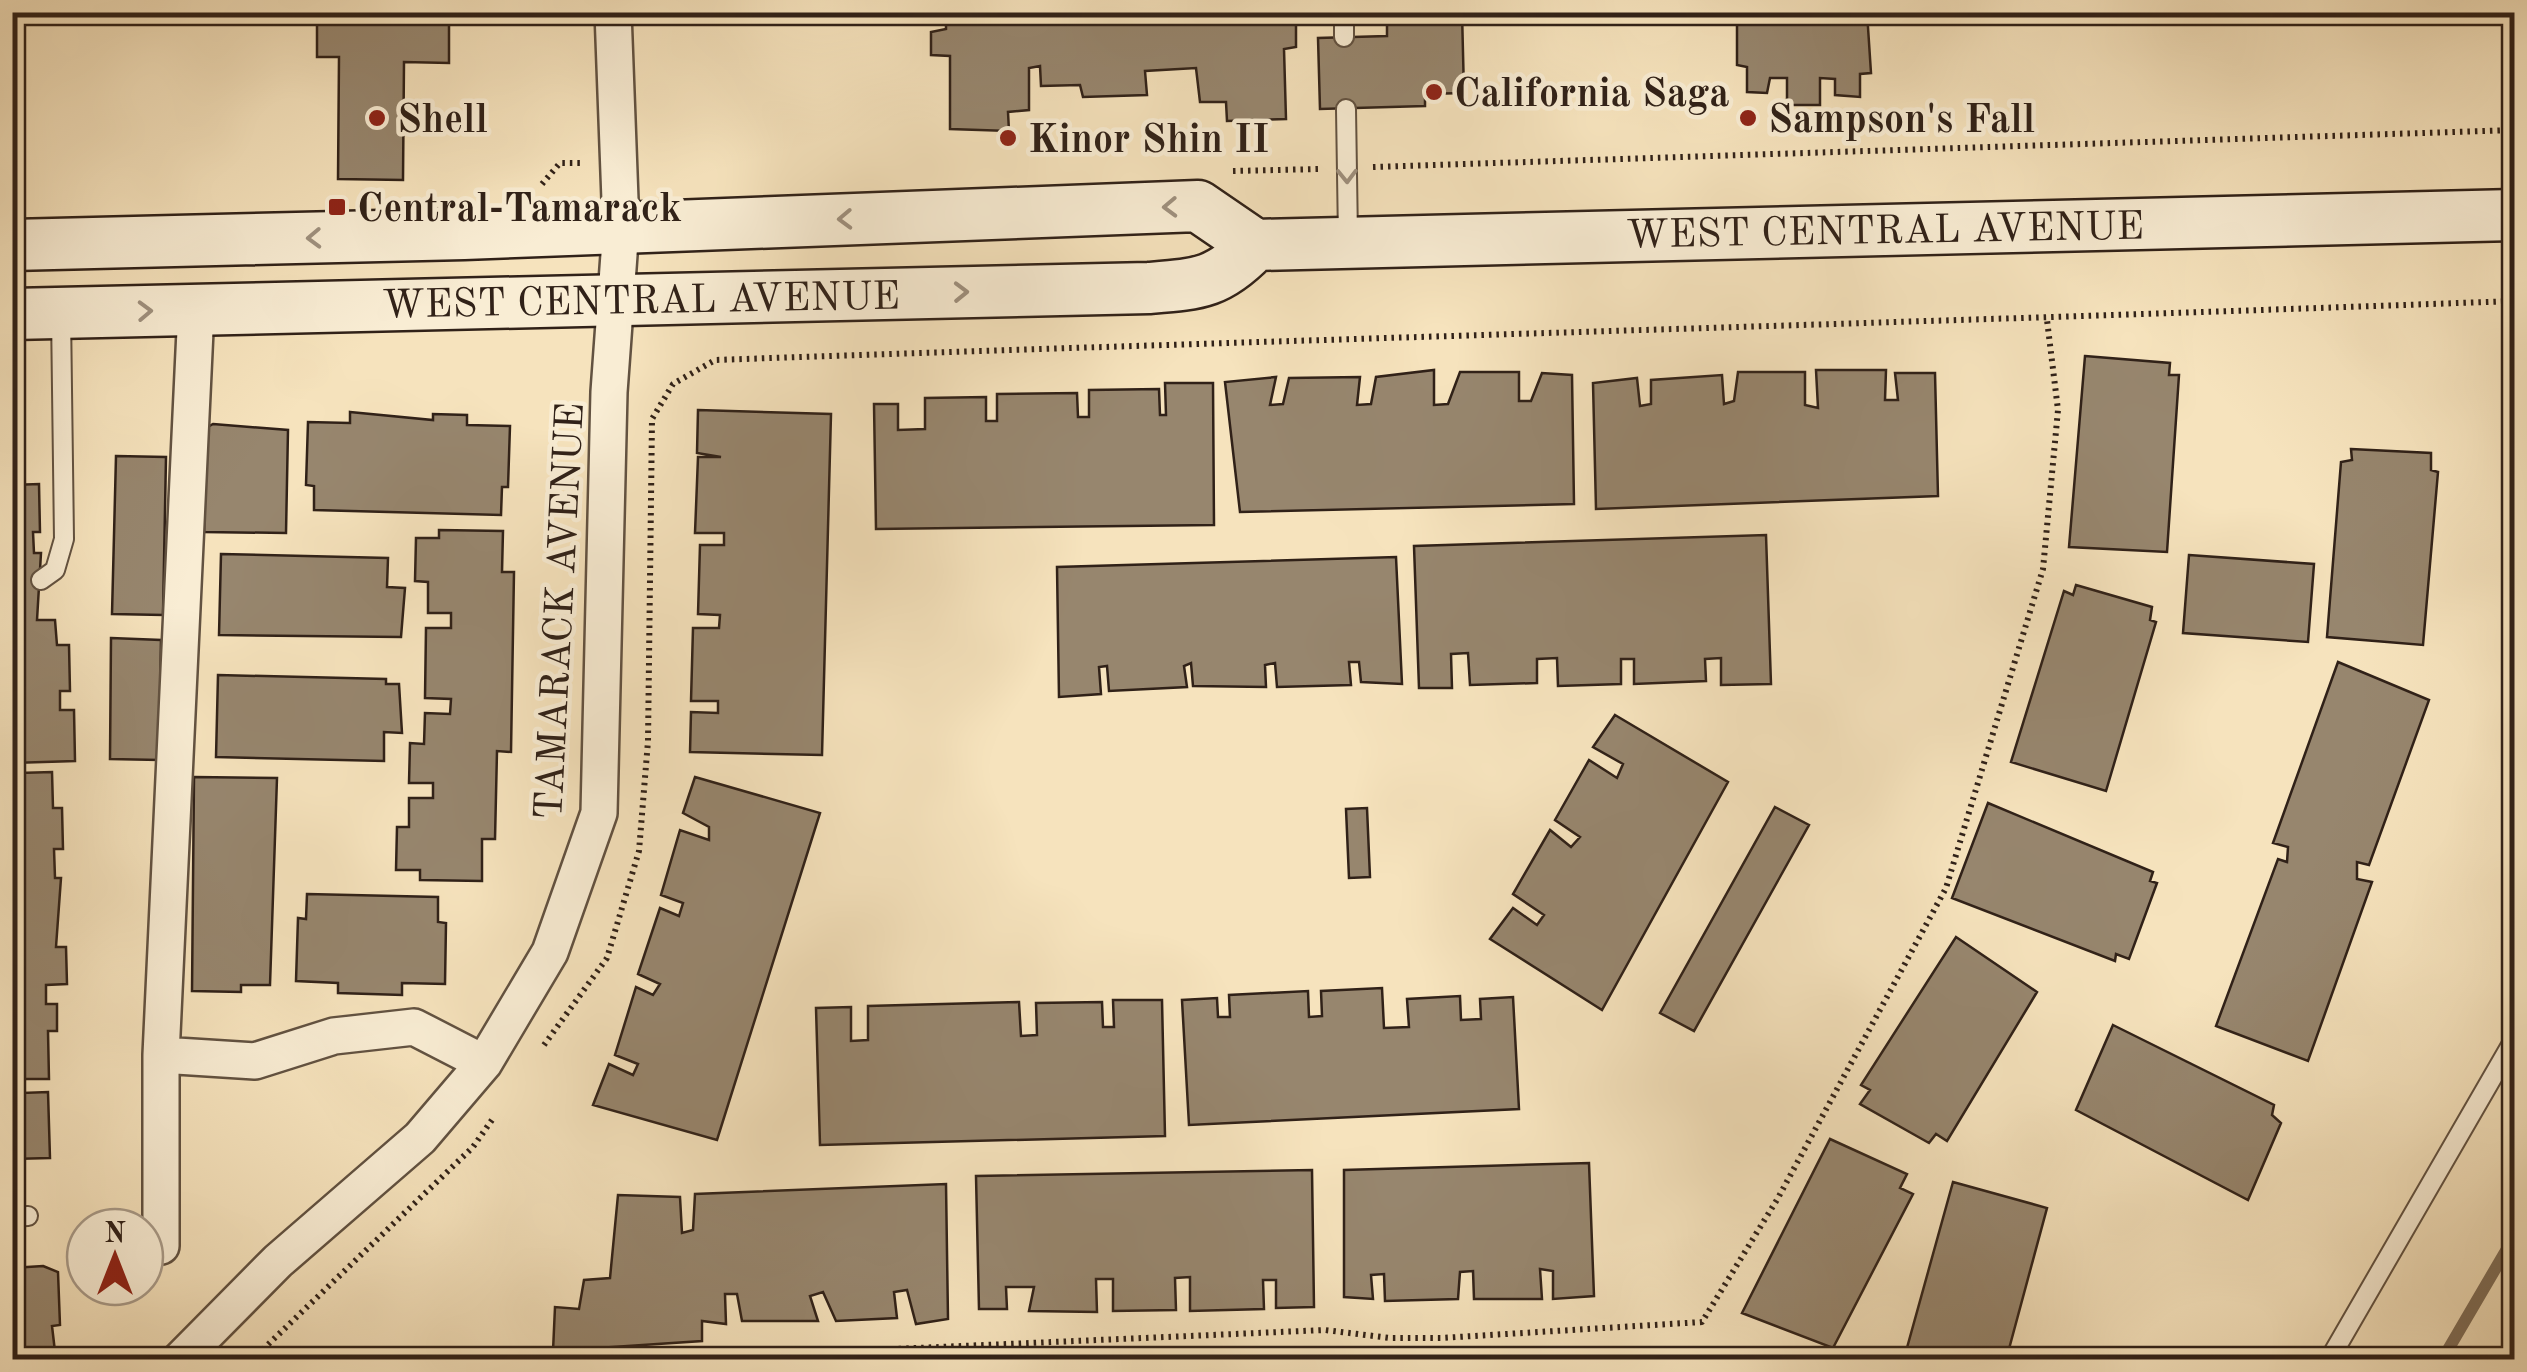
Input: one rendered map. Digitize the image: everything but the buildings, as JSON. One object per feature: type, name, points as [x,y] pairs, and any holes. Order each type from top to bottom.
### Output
[{"type":"main road","name":"WEST CENTRAL AVENUE","points":[[12,245],[1198,206],[1255,245],[2514,214]]},
{"type":"main road","name":"WEST CENTRAL AVENUE","points":[[12,314],[1167,287],[1202,284],[1231,270],[1255,245]]},
{"type":"street","name":"TAMARACK AVENUE","points":[[180,1360],[278,1261],[420,1138],[484,1064],[550,952],[600,813],[610,392],[621,227],[613,12]]},
{"type":"street","points":[[161,1207],[161,1055],[196,309]]},
{"type":"street","points":[[161,1055],[255,1061],[334,1036],[414,1027],[484,1064]]},
{"type":"lane","points":[[1344,12],[1344,37]]},
{"type":"lane","points":[[1346,109],[1348,244]]},
{"type":"lane","points":[[41,580],[56,570],[64,539],[61,313]]},
{"type":"lane","points":[[2329,1360],[2514,1040]]},
{"type":"path","points":[[1217,172],[2514,130]]},
{"type":"path","points":[[538,189],[560,164],[620,162]]},
{"type":"path","points":[[542,1048],[607,958],[639,852],[648,741],[652,419],[673,384],[715,360],[1776,324],[2047,320],[2514,301]]},
{"type":"path","points":[[644,1360],[1325,1330],[1390,1338],[1440,1338],[1702,1322],[1778,1198],[1946,888],[2042,569],[2058,410],[2047,320]]},
{"type":"path","points":[[254,1358],[473,1147],[505,1101]]},
{"type":"path","points":[[254,1358],[328,1360]]},
{"type":"waterway","points":[[2442,1360],[2514,1237]]},
{"type":"place","name":"California Saga","points":[[1434,92]]},
{"type":"place","name":"Shell","points":[[377,118]]},
{"type":"place","name":"Sampson's Fall","points":[[1748,118]]},
{"type":"place","name":"Kinor Shin II","points":[[1008,138]]},
{"type":"place","name":"Central-Tamarack","points":[[337,207]]}]
